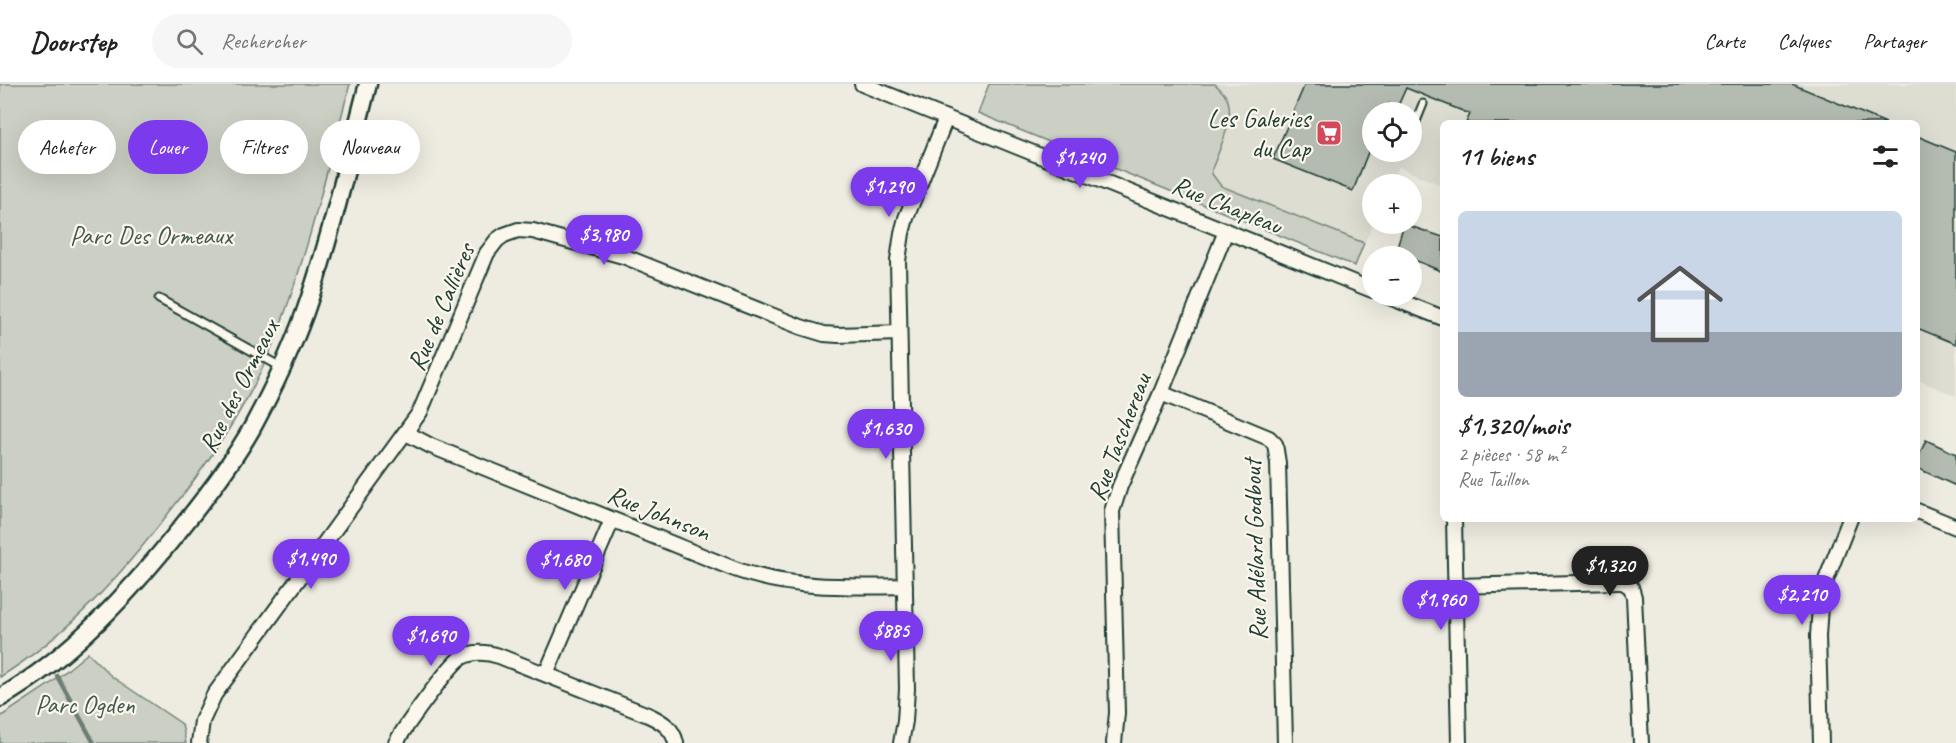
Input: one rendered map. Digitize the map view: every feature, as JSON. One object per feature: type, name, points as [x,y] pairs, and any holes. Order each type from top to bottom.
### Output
[{"type":"street","name":"Rue des Ormeaux","points":[[0,698],[57,657],[93,626],[136,583],[203,501],[239,449],[261,412],[304,313],[320,263],[368,84]]},
{"type":"street","name":"Rue Chapleau","points":[[862,84],[1362,286]]},
{"type":"street","points":[[900,743],[905,721],[907,689],[898,261],[906,218],[946,118]]},
{"type":"street","name":"Rue de Callières","points":[[199,743],[202,721],[214,695],[420,412],[429,396],[487,253],[496,240],[504,235],[518,230],[533,231],[602,249],[812,331],[838,335],[899,333]]},
{"type":"street","name":"Rue Taschereau","points":[[1114,743],[1117,713],[1112,511],[1120,486],[1161,393],[1226,231]]},
{"type":"street","points":[[1412,306],[1440,317]]},
{"type":"street","name":"Rue Adélard Godbout","points":[[1161,393],[1269,438],[1275,444],[1278,462],[1286,743]]},
{"type":"street","name":"Rue Johnson","points":[[406,433],[431,446],[763,579],[809,586],[904,586]]},
{"type":"street","points":[[1920,512],[1956,527]]},
{"type":"street","points":[[546,674],[612,520]]},
{"type":"street","points":[[1454,522],[1459,743]]},
{"type":"street","points":[[1821,743],[1818,627],[1820,606],[1826,580],[1849,522]]},
{"type":"street","points":[[1455,586],[1623,582],[1631,587],[1634,597],[1641,743]]},
{"type":"street","points":[[396,743],[451,666],[464,656],[490,652],[654,717],[672,731],[676,743]]},
{"type":"lane","points":[[159,299],[281,367]]},
{"type":"shaded area","points":[[1215,84],[1956,84],[1956,396],[1920,381],[1920,120],[1440,120],[1440,185],[1422,177],[1422,174],[1415,174],[1398,167],[1395,174],[1362,174],[1362,234],[1368,234],[1364,243],[1221,186],[1212,174],[1226,96]]},
{"type":"green space","name":"Parc Des Ormeaux","points":[[0,84],[350,84],[341,120],[320,120],[320,174],[326,174],[315,218],[295,284],[271,349],[239,413],[186,491],[114,580],[49,642],[0,677]]},
{"type":"green space","points":[[989,84],[1215,84],[1225,95],[1229,111],[1226,132],[1212,169],[1212,174],[1221,186],[1364,243],[1355,266],[978,113]]},
{"type":"green space","name":"Parc Ogden","points":[[88,653],[111,676],[182,724],[186,743],[0,743],[0,717],[50,684]]},
{"type":"building","name":"Les Galeries du Cap","points":[[1305,84],[1792,84],[1879,120],[1467,120],[1470,114],[1406,88],[1400,102],[1362,102],[1362,162],[1364,162],[1353,191],[1273,159]]},
{"type":"building","points":[[1920,137],[1956,152],[1956,344],[1920,329]]},
{"type":"building","points":[[1422,230],[1440,236],[1440,271],[1422,263],[1422,246],[1397,246],[1401,234],[1422,234]]},
{"type":"building","points":[[1926,440],[1956,454],[1956,486],[1920,469],[1920,453]]},
{"type":"waterway","points":[[57,676],[94,743]]},
{"type":"place","name":"Les Galeries du Cap","points":[[1329,133]]}]
